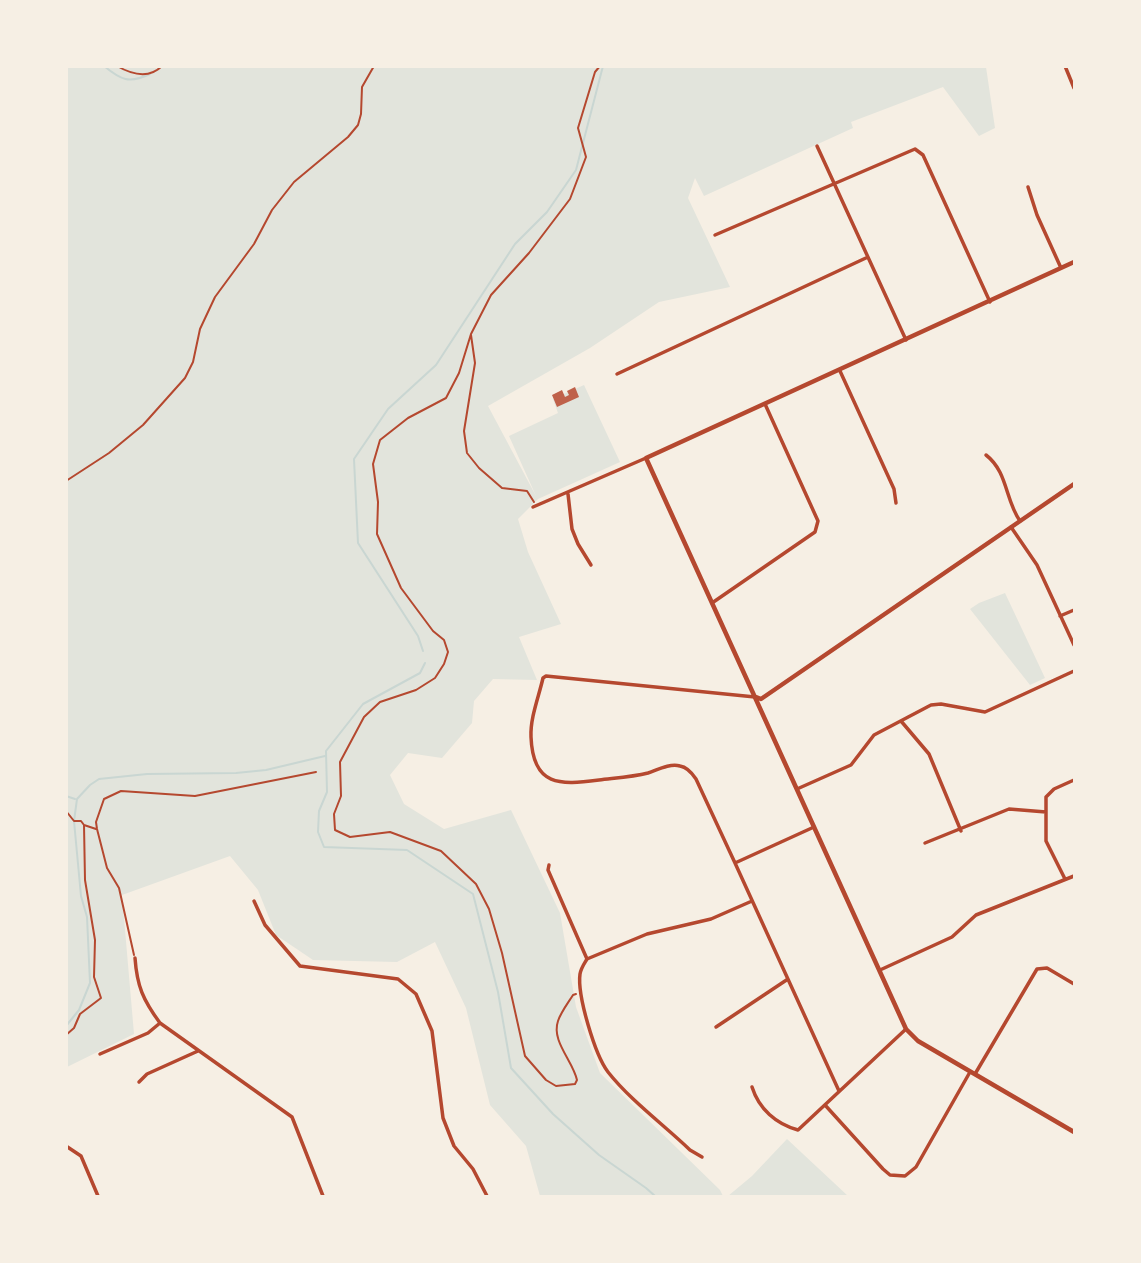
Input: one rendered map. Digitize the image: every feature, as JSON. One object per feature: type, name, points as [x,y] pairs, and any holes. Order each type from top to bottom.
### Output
[{"type":"street","points":[[1065,66],[1074,88]]},
{"type":"street","points":[[817,145],[906,340]]},
{"type":"street","points":[[715,235],[909,150],[920,151],[990,302]]},
{"type":"street","points":[[1028,187],[1037,215],[1061,268]]},
{"type":"street","points":[[618,374],[868,257]]},
{"type":"street","points":[[535,506],[568,494],[840,371],[1074,262]]},
{"type":"street","points":[[840,371],[894,489],[896,503]]},
{"type":"street","points":[[712,603],[815,532],[818,527],[818,521],[765,404]]},
{"type":"street","points":[[986,455],[995,462],[1020,521]]},
{"type":"street","points":[[646,458],[906,1029],[918,1041],[1074,1132]]},
{"type":"street","points":[[839,1091],[696,779],[682,766],[673,765],[645,774],[570,784],[559,783],[546,776],[536,760],[531,737],[543,678],[549,675],[761,699],[1074,484]]},
{"type":"street","points":[[568,494],[572,529],[591,565]]},
{"type":"street","points":[[1011,527],[1037,565],[1074,645]]},
{"type":"street","points":[[1060,616],[1074,610]]},
{"type":"street","points":[[797,789],[850,765],[874,735],[936,704],[980,712],[990,710],[1074,671]]},
{"type":"street","points":[[901,721],[929,754],[961,831]]},
{"type":"street","points":[[1065,879],[1046,841],[1046,797],[1050,792],[1074,780]]},
{"type":"street","points":[[925,844],[1009,809],[1046,812]]},
{"type":"street","points":[[735,863],[815,826]]},
{"type":"street","points":[[549,865],[548,870],[587,959]]},
{"type":"street","points":[[880,970],[952,937],[976,915],[1074,876]]},
{"type":"street","points":[[254,901],[265,925],[300,966],[398,979],[416,994],[432,1031],[443,1118],[454,1146],[473,1169],[487,1196]]},
{"type":"street","points":[[702,1157],[690,1150],[610,1075],[586,1019],[580,974],[587,959],[647,934],[711,919],[752,901]]},
{"type":"street","points":[[135,958],[137,982],[160,1023],[292,1117],[323,1196]]},
{"type":"street","points":[[825,1105],[883,1169],[890,1175],[905,1176],[916,1167],[1037,969],[1046,968],[1074,984]]},
{"type":"street","points":[[716,1027],[788,979]]},
{"type":"street","points":[[100,1054],[148,1033],[160,1023]]},
{"type":"street","points":[[752,1087],[755,1097],[772,1119],[798,1130],[906,1029]]},
{"type":"street","points":[[139,1082],[147,1074],[199,1050]]},
{"type":"street","points":[[66,1146],[81,1156],[98,1196]]},
{"type":"path","points":[[117,66],[136,75],[157,72],[162,66]]},
{"type":"path","points":[[66,481],[109,453],[143,425],[185,378],[193,362],[200,328],[215,297],[254,244],[272,210],[294,182],[348,137],[358,125],[362,87],[374,66]]},
{"type":"path","points":[[581,992],[573,995],[558,1021],[557,1034],[578,1080],[575,1084],[556,1086],[536,1071],[526,1056],[502,953],[489,909],[476,884],[441,851],[390,832],[350,837],[335,830],[334,814],[341,796],[340,762],[364,717],[380,702],[416,690],[435,678],[448,652],[444,640],[433,631],[401,588],[377,534],[378,502],[373,464],[380,440],[408,418],[446,398],[459,373],[471,334],[491,295],[529,253],[570,199],[586,157],[578,128],[594,72],[600,66]]},
{"type":"path","points":[[471,334],[475,363],[464,431],[467,453],[479,468],[502,488],[527,491],[535,506]]},
{"type":"path","points":[[135,958],[119,888],[107,868],[97,829],[96,822],[102,801],[121,791],[195,796],[316,772]]},
{"type":"path","points":[[66,811],[74,821],[81,821],[84,825],[97,829]]},
{"type":"path","points":[[66,1035],[74,1028],[80,1014],[101,998],[94,977],[94,940],[85,880],[84,825]]},
{"type":"shaded area","points":[[67,67],[986,67],[995,128],[979,136],[943,87],[851,122],[853,128],[704,196],[695,178],[688,198],[730,287],[659,302],[590,348],[488,406],[536,496],[509,436],[558,413],[553,399],[584,385],[620,462],[538,499],[518,519],[528,552],[561,624],[519,637],[537,680],[493,679],[474,701],[472,723],[442,758],[408,753],[390,775],[404,804],[444,829],[511,810],[560,913],[576,1007],[600,1073],[720,1190],[723,1196],[540,1196],[526,1146],[490,1105],[466,1008],[435,942],[397,962],[313,960],[276,935],[258,890],[230,856],[122,895],[134,1034],[67,1067]]},
{"type":"shaded area","points":[[1005,593],[1045,678],[1030,685],[970,609]]},
{"type":"shaded area","points":[[787,1139],[848,1196],[728,1196],[752,1176]]},
{"type":"building","points":[[575,387],[579,397],[557,407],[552,395],[562,390],[565,397],[569,395],[567,391]]},
{"type":"waterway","points":[[104,66],[125,79],[131,80],[150,74]]},
{"type":"waterway","points":[[423,651],[418,636],[358,543],[354,459],[388,409],[436,365],[515,244],[547,212],[576,170],[603,66]]},
{"type":"waterway","points":[[425,663],[420,673],[363,704],[326,751],[327,792],[319,811],[318,832],[324,847],[407,850],[473,894],[498,992],[511,1068],[553,1114],[599,1155],[655,1196]]},
{"type":"waterway","points":[[66,1026],[79,1010],[90,983],[87,917],[81,896],[74,821],[77,799],[90,785],[99,779],[147,774],[266,770],[325,756]]},
{"type":"waterway","points":[[66,796],[75,799]]}]
